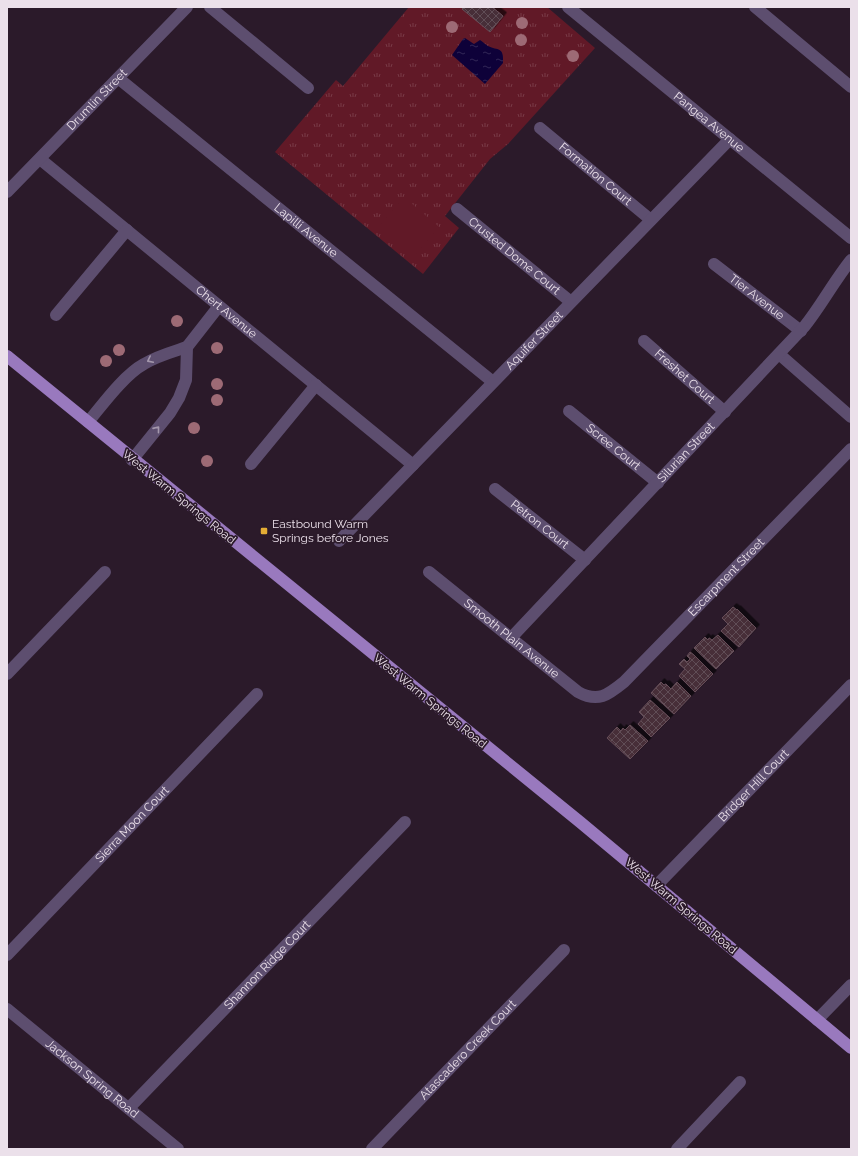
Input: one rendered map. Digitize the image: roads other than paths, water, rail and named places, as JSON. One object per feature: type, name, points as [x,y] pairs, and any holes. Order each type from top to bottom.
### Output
[{"type":"main road","name":"West Warm Springs Road","points":[[7,356],[132,460],[580,822],[851,1048]]},
{"type":"street","name":"Drumlin Street","points":[[7,192],[187,7]]},
{"type":"street","points":[[210,7],[308,88]]},
{"type":"street","name":"Pangea Avenue","points":[[568,7],[851,238]]},
{"type":"street","points":[[755,7],[851,87]]},
{"type":"street","name":"Lapilli Avenue","points":[[118,78],[493,382]]},
{"type":"street","name":"Formation Court","points":[[540,128],[651,220]]},
{"type":"street","name":"Aquifer Street","points":[[339,541],[730,139]]},
{"type":"street","name":"Chert Avenue","points":[[40,159],[413,465]]},
{"type":"street","name":"Crusted Dome Court","points":[[457,209],[571,302]]},
{"type":"street","points":[[56,315],[127,230]]},
{"type":"street","name":"Silurian Street","points":[[511,638],[800,331],[815,313],[838,275],[851,260]]},
{"type":"street","name":"Tier Avenue","points":[[714,264],[800,331]]},
{"type":"street","points":[[88,422],[125,380],[142,364],[161,355],[186,347],[219,306]]},
{"type":"street","name":"Freshet Court","points":[[644,341],[725,412]]},
{"type":"street","points":[[132,460],[170,413],[179,398],[186,380],[186,347]]},
{"type":"street","points":[[779,354],[851,417]]},
{"type":"street","points":[[251,464],[316,385]]},
{"type":"street","name":"Scree Court","points":[[569,411],[658,483]]},
{"type":"street","name":"Escarpment Street","points":[[597,698],[614,691],[624,682],[851,449]]},
{"type":"street","name":"Petron Court","points":[[495,488],[584,560]]},
{"type":"street","points":[[7,674],[105,572]]},
{"type":"street","name":"Smooth Plain Avenue","points":[[429,572],[578,692],[587,697],[597,698]]},
{"type":"street","name":"Bridger Hill Court","points":[[656,886],[851,685]]},
{"type":"street","name":"Sierra Moon Court","points":[[7,955],[257,694]]},
{"type":"street","name":"Shannon Ridge Court","points":[[129,1108],[404,822]]},
{"type":"street","name":"Atascadero Creek Court","points":[[372,1149],[564,950]]},
{"type":"street","points":[[817,1020],[851,985]]},
{"type":"street","name":"Jackson Spring Road","points":[[7,1009],[178,1149]]},
{"type":"street","points":[[677,1149],[740,1082]]},
{"type":"water","points":[[465,38],[474,44],[480,40],[488,46],[501,51],[503,63],[485,84],[452,55]]},
{"type":"place","name":"Eastbound Warm Springs before Jones","points":[[264,531]]}]
